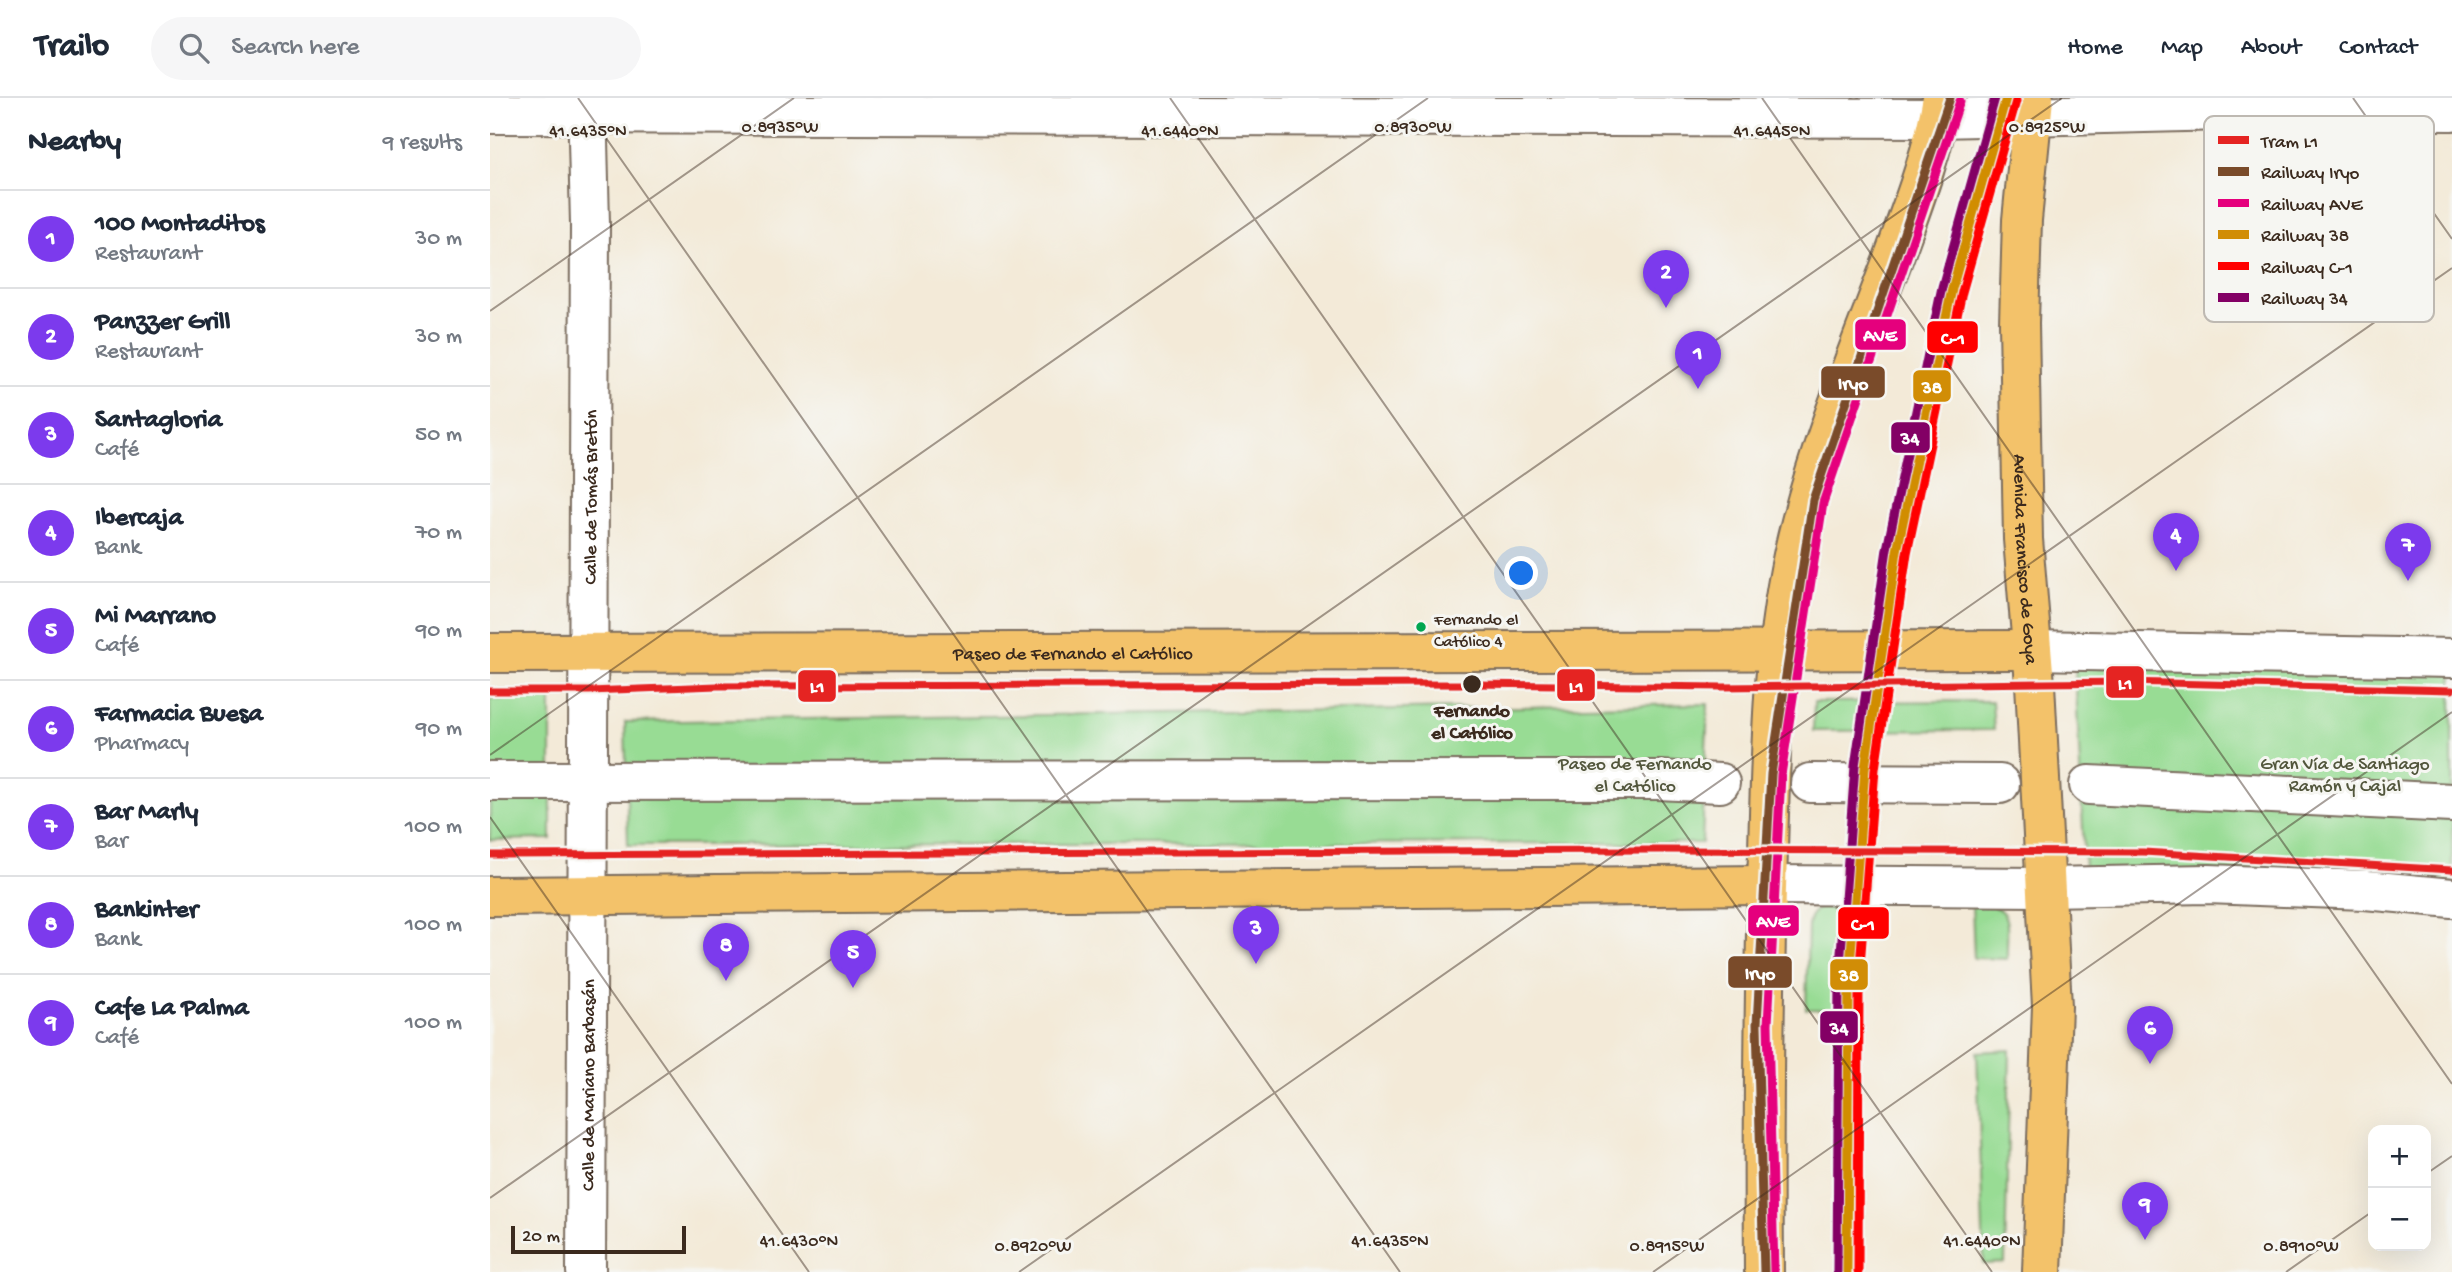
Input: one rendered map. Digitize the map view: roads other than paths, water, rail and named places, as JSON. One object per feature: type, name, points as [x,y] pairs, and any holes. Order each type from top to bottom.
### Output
[{"type":"main road","name":"Avenida Francisco de Goya","points":[[2032,107],[2022,220],[2019,323],[2023,539],[2047,887],[2052,1041],[2042,1272]]},
{"type":"main road","points":[[1764,1272],[1763,1048],[1766,885],[1773,685],[1778,652],[1796,542],[1819,456],[1914,201],[1941,108]]},
{"type":"main road","name":"Paseo de Fernando el Católico","points":[[490,653],[2032,650]]},
{"type":"main road","points":[[490,897],[1766,885]]},
{"type":"street","points":[[490,114],[587,106],[2032,107],[2151,115],[2265,110],[2452,111]]},
{"type":"street","name":"Calle de Tomás Bretón","points":[[587,106],[590,202],[588,896]]},
{"type":"street","points":[[2032,650],[2452,658]]},
{"type":"street","points":[[490,781],[1658,780],[1720,783]]},
{"type":"street","points":[[1810,783],[2000,783]]},
{"type":"street","points":[[2089,785],[2452,803]]},
{"type":"street","points":[[1766,885],[2047,887],[2221,884],[2365,890],[2452,898]]},
{"type":"street","name":"Calle de Mariano Barbasán","points":[[586,1272],[588,896]]},
{"type":"tram line","name":"L1","points":[[490,691],[589,691],[717,686],[1472,684],[1723,687],[2126,682],[2452,690]]},
{"type":"tram line","name":"L1","points":[[490,855],[1659,850],[2143,852],[2452,870]]},
{"type":"rail line","name":"Iryo","points":[[1764,1272],[1757,1024],[1771,774],[1813,500],[1950,98]]},
{"type":"rail line","name":"34","points":[[1837,1272],[1839,979],[1855,766],[1887,549],[1942,287],[1995,98]]},
{"type":"rail line","name":"38","points":[[1847,1272],[1849,979],[1865,768],[1897,551],[1952,289],[2006,98]]},
{"type":"rail line","name":"AVE","points":[[1774,1272],[1768,1024],[1781,775],[1823,503],[1960,101]]},
{"type":"rail line","name":"C-1","points":[[1858,1272],[1859,979],[1875,769],[1907,553],[1962,292],[2016,101]]},
{"type":"place","name":"Panzzer Grill","points":[[1666,308]]},
{"type":"place","name":"100 Montaditos","points":[[1698,389]]},
{"type":"place","name":"Ibercaja","points":[[2176,571]]},
{"type":"place","name":"Bar Marly","points":[[2408,581]]},
{"type":"place","name":"Fernando el Católico 4","points":[[1421,627]]},
{"type":"place","name":"Fernando el Católico","points":[[1472,684]]},
{"type":"place","name":"Santagloria","points":[[1256,964]]},
{"type":"place","name":"Bankinter","points":[[726,981]]},
{"type":"place","name":"Mi Marrano","points":[[853,988]]},
{"type":"place","name":"Farmacia Buesa","points":[[2150,1064]]},
{"type":"place","name":"Cafe La Palma","points":[[2145,1240]]},
{"type":"park label","name":"Gran Vía de Santiago Ramón y Cajal","points":[[2345,773]]}]
